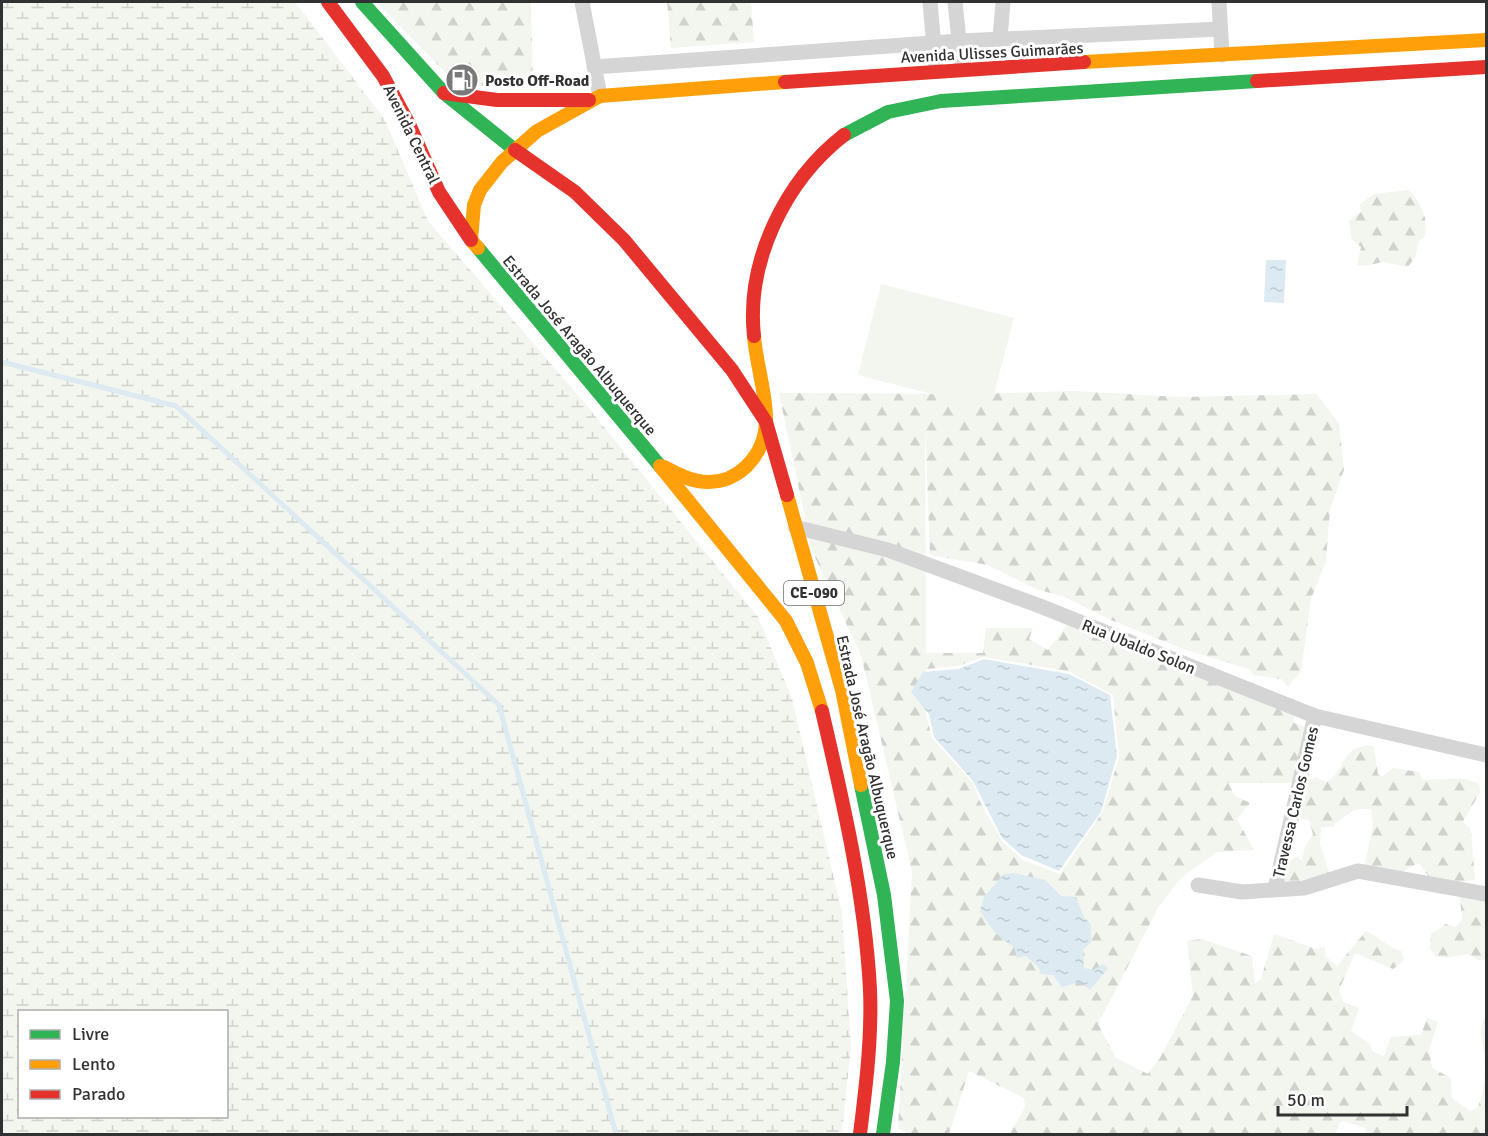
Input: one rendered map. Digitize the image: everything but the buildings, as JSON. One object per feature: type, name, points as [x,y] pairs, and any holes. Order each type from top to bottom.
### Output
[{"type":"main road","name":"Avenida Central","points":[[328,2],[384,76],[405,116],[439,192],[471,240]]},
{"type":"main road","name":"CE-090","points":[[362,2],[444,93],[515,150]]},
{"type":"main road","name":"Avenida Ulisses Guimarães","points":[[766,422],[753,310],[764,249],[794,188],[818,158],[853,129],[877,116],[909,105],[1222,55],[1486,40]]},
{"type":"main road","name":"Avenida Ulisses Guimarães","points":[[471,240],[474,205],[480,190],[515,150],[537,131],[594,98],[962,69],[1068,78],[1486,67]]},
{"type":"main road","points":[[444,93],[466,99],[486,100],[594,98]]},
{"type":"main road","name":"Estrada José Aragão Albuquerque","points":[[515,150],[576,192],[624,240],[732,370],[766,422],[842,690],[872,830],[890,938],[897,1001],[893,1062],[884,1134]]},
{"type":"main road","name":"Estrada José Aragão Albuquerque","points":[[471,240],[787,620],[808,661],[824,722],[851,853],[867,947],[870,1037],[860,1134]]},
{"type":"main road","points":[[659,465],[701,482],[734,478],[747,470],[754,462],[766,422]]},
{"type":"street","points":[[582,2],[594,67],[594,98]]},
{"type":"street","points":[[930,2],[936,70]]},
{"type":"street","points":[[954,2],[962,69]]},
{"type":"street","points":[[1000,39],[1003,2]]},
{"type":"street","points":[[1219,2],[1222,55]]},
{"type":"street","points":[[594,67],[960,41],[1220,29]]},
{"type":"street","name":"Rua Ubaldo Solon","points":[[795,527],[898,554],[1040,606],[1315,716],[1486,755]]},
{"type":"street","name":"Travessa Carlos Gomes","points":[[1275,889],[1315,716]]},
{"type":"street","name":"Travessa Carlos Gomes","points":[[1198,885],[1242,892],[1304,888],[1358,871],[1486,894]]},
{"type":"green space","points":[[2,2],[295,2],[385,120],[428,221],[582,400],[758,617],[792,698],[842,913],[851,1046],[842,1134],[2,1134]]},
{"type":"green space","points":[[376,2],[531,2],[533,85],[469,86],[448,75]]},
{"type":"green space","points":[[667,2],[751,2],[754,42],[671,48]]},
{"type":"green space","points":[[1409,190],[1421,206],[1426,225],[1424,238],[1419,241],[1415,257],[1408,267],[1383,262],[1365,266],[1357,265],[1361,247],[1352,240],[1349,221],[1361,212],[1360,204],[1374,194]]},
{"type":"green space","points":[[881,284],[1014,318],[990,409],[858,375]]},
{"type":"green space","points":[[1073,391],[1181,397],[1317,394],[1339,424],[1344,470],[1330,510],[1326,561],[1311,599],[1301,671],[1288,687],[1281,679],[1254,675],[1249,669],[1186,650],[1111,620],[1065,597],[1036,589],[988,565],[930,555],[925,426],[926,653],[983,653],[986,628],[1033,628],[1029,639],[1048,650],[1068,624],[1295,711],[1294,723],[1306,727],[1297,783],[1228,783],[1235,796],[1250,803],[1237,819],[1254,850],[1217,852],[1182,877],[1159,906],[1098,1024],[1116,1058],[1148,1074],[1160,1058],[1193,996],[1187,941],[1202,939],[1252,956],[1255,984],[1261,979],[1274,934],[1316,949],[1325,947],[1325,956],[1337,966],[1366,931],[1401,951],[1404,960],[1393,969],[1355,953],[1339,990],[1343,1002],[1359,1008],[1351,1031],[1370,1044],[1372,1051],[1384,1056],[1391,1037],[1421,1035],[1427,1018],[1438,1022],[1429,1050],[1432,1068],[1451,1078],[1452,1098],[1470,1111],[1477,1108],[1483,1089],[1485,1059],[1481,1030],[1486,1016],[1486,1134],[1365,1134],[1366,1128],[1343,1121],[1339,1123],[1336,1134],[1010,1134],[1025,1107],[1024,1098],[969,1071],[949,1134],[908,1134],[898,1128],[912,872],[861,655],[812,551],[779,393],[973,394]],"holes":[[[984,657],[1068,671],[1113,695],[1119,757],[1102,813],[1060,874],[1023,860],[1003,842],[979,800],[974,784],[932,738],[926,713],[926,669],[957,666]]]},
{"type":"green space","points":[[1366,745],[1374,747],[1378,774],[1382,777],[1393,768],[1419,772],[1423,780],[1461,778],[1479,783],[1480,792],[1463,822],[1471,829],[1475,880],[1440,882],[1430,878],[1418,863],[1402,872],[1364,868],[1373,826],[1371,810],[1360,809],[1335,823],[1334,827],[1321,827],[1320,844],[1330,876],[1308,878],[1290,883],[1280,882],[1283,870],[1290,861],[1297,857],[1302,861],[1305,847],[1313,834],[1309,820],[1296,818],[1302,785],[1316,777],[1326,782],[1331,779],[1348,755],[1355,749]]},
{"type":"green space","points":[[1463,893],[1486,901],[1486,959],[1484,960],[1468,954],[1447,958],[1435,956],[1430,949],[1431,934],[1446,924],[1455,927],[1462,920],[1460,898]]},
{"type":"water","points":[[1266,260],[1286,260],[1284,303],[1264,302]]},
{"type":"water","points":[[984,659],[1069,674],[1110,695],[1117,756],[1101,812],[1059,871],[1021,855],[1002,838],[973,781],[934,737],[929,714],[911,692],[923,672],[959,669]]},
{"type":"water","points":[[1014,873],[1045,880],[1061,896],[1076,897],[1084,917],[1091,924],[1091,943],[1083,949],[1084,968],[1093,970],[1103,964],[1108,968],[1090,990],[1080,982],[1062,987],[1053,975],[1041,974],[1038,967],[1026,956],[1017,958],[1014,947],[994,931],[980,911],[984,897],[1004,874]]},
{"type":"waterway","points":[[2,362],[176,406],[499,705],[616,1134]]},
{"type":"traffic: fast","points":[[362,2],[444,93],[515,150]]},
{"type":"traffic: fast","points":[[844,135],[888,112],[941,101],[1257,81]]},
{"type":"traffic: fast","points":[[478,248],[660,466]]},
{"type":"traffic: fast","points":[[861,785],[884,895],[897,1001],[893,1062],[883,1134]]},
{"type":"traffic: slow","points":[[1084,62],[1486,40]]},
{"type":"traffic: slow","points":[[478,248],[471,240],[474,205],[480,190],[502,162],[537,131],[600,96],[785,82]]},
{"type":"traffic: slow","points":[[664,467],[689,479],[712,482],[736,474],[755,457],[765,433],[766,419],[754,336]]},
{"type":"traffic: slow","points":[[660,466],[786,621],[807,663],[822,711]]},
{"type":"traffic: slow","points":[[787,495],[842,690],[861,785]]},
{"type":"traffic: jam","points":[[328,2],[383,76],[409,124],[439,192],[471,240]]},
{"type":"traffic: jam","points":[[785,82],[1084,62]]},
{"type":"traffic: jam","points":[[1257,81],[1486,67]]},
{"type":"traffic: jam","points":[[444,93],[497,100],[589,100]]},
{"type":"traffic: jam","points":[[754,336],[753,308],[756,279],[763,252],[774,225],[787,199],[804,175],[844,135]]},
{"type":"traffic: jam","points":[[515,150],[575,192],[624,240],[732,370],[766,422],[787,495]]},
{"type":"traffic: jam","points":[[822,711],[852,849],[867,954],[870,1025],[860,1134]]},
{"type":"place","name":"Posto Off-Road","points":[[462,80]]}]
